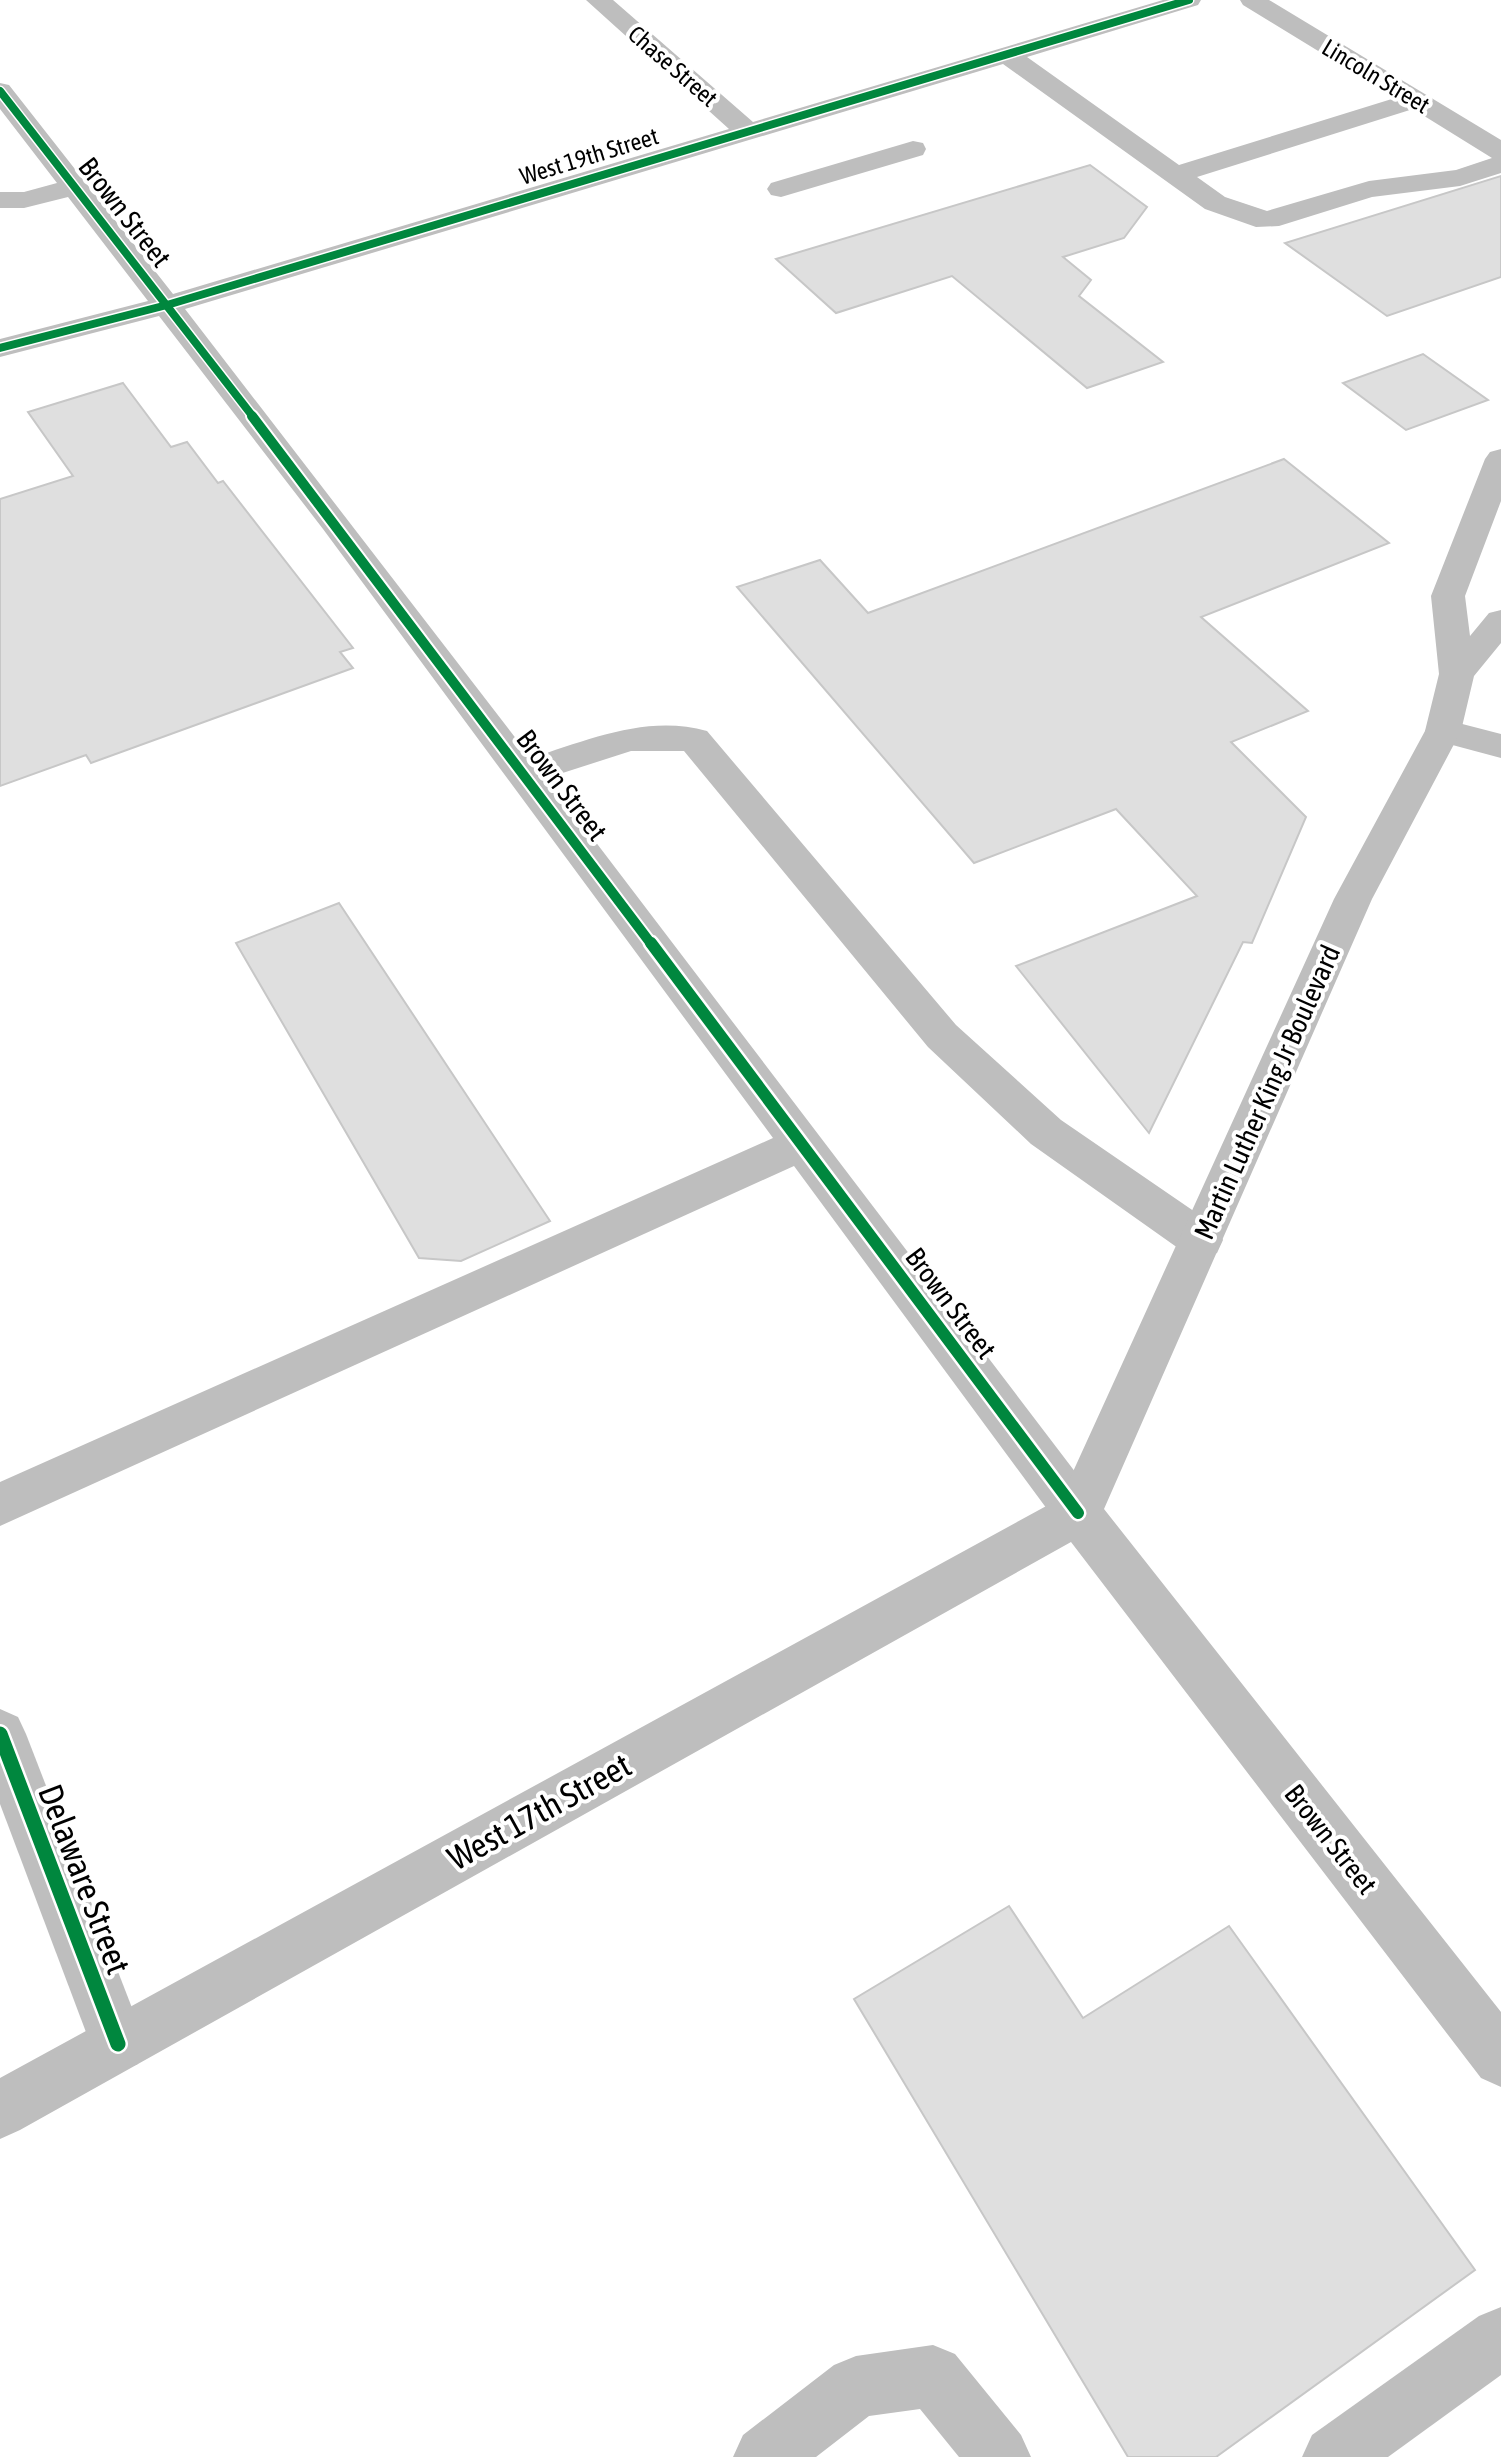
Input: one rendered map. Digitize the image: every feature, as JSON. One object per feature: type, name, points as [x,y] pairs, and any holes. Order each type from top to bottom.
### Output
[{"type":"street","name":"Chase Street","points":[[598,0],[760,128],[801,149],[832,173]]},
{"type":"street","name":"West 19th Street","points":[[0,348],[167,305],[1189,0]]},
{"type":"street","name":"Lincoln Street","points":[[1252,0],[1501,152]]},
{"type":"street","points":[[1008,55],[1215,203],[1256,219],[1269,220],[1369,189],[1460,178],[1501,164]]},
{"type":"street","name":"Brown Street","points":[[0,91],[335,522],[1078,1513],[1501,2058]]},
{"type":"street","points":[[1175,175],[1416,100]]},
{"type":"street","points":[[781,189],[913,149]]},
{"type":"street","points":[[8,205],[75,187]]},
{"type":"street","name":"Martin Luther King Jr Boulevard","points":[[1078,1513],[1353,899],[1443,731],[1457,674],[1448,596],[1501,459]]},
{"type":"street","name":"Martin Luther King Jr Boulevard","points":[[1457,674],[1501,621]]},
{"type":"street","points":[[1443,731],[1501,746]]},
{"type":"street","points":[[523,773],[629,739],[694,739],[942,1036],[1046,1132],[1201,1240]]},
{"type":"street","points":[[0,1505],[802,1144]]},
{"type":"street","name":"West 17th Street","points":[[0,2110],[1078,1513]]},
{"type":"street","name":"Delaware Street","points":[[0,1734],[118,2044]]},
{"type":"street","points":[[1334,2457],[1501,2338]]},
{"type":"street","points":[[765,2457],[856,2387],[933,2376],[999,2457]]},
{"type":"building","points":[[1090,165],[1147,207],[1124,238],[1063,257],[1091,280],[1079,296],[1163,362],[1087,388],[952,276],[836,313],[776,259]]},
{"type":"building","points":[[1501,176],[1501,277],[1387,316],[1285,243]]},
{"type":"building","points":[[1423,354],[1488,400],[1406,430],[1343,383]]},
{"type":"building","points":[[123,383],[171,447],[187,442],[218,483],[223,481],[353,648],[340,652],[353,668],[91,763],[86,755],[0,786],[0,499],[73,476],[28,412]]},
{"type":"building","points":[[1284,459],[1389,543],[1201,617],[1308,711],[1231,742],[1306,817],[1252,943],[1243,942],[1149,1133],[1016,966],[1197,896],[1116,809],[974,863],[737,587],[820,560],[868,613]]},
{"type":"building","points":[[339,903],[550,1221],[461,1261],[419,1258],[236,943]]},
{"type":"building","points":[[1009,1906],[1083,2018],[1229,1926],[1475,2270],[1216,2457],[1128,2457],[854,1999]]},
{"type":"cycle path","points":[[0,348],[167,305],[1189,0]]},
{"type":"cycle path","points":[[0,91],[335,522],[1078,1513]]},
{"type":"cycle path","points":[[0,1734],[118,2044]]}]
